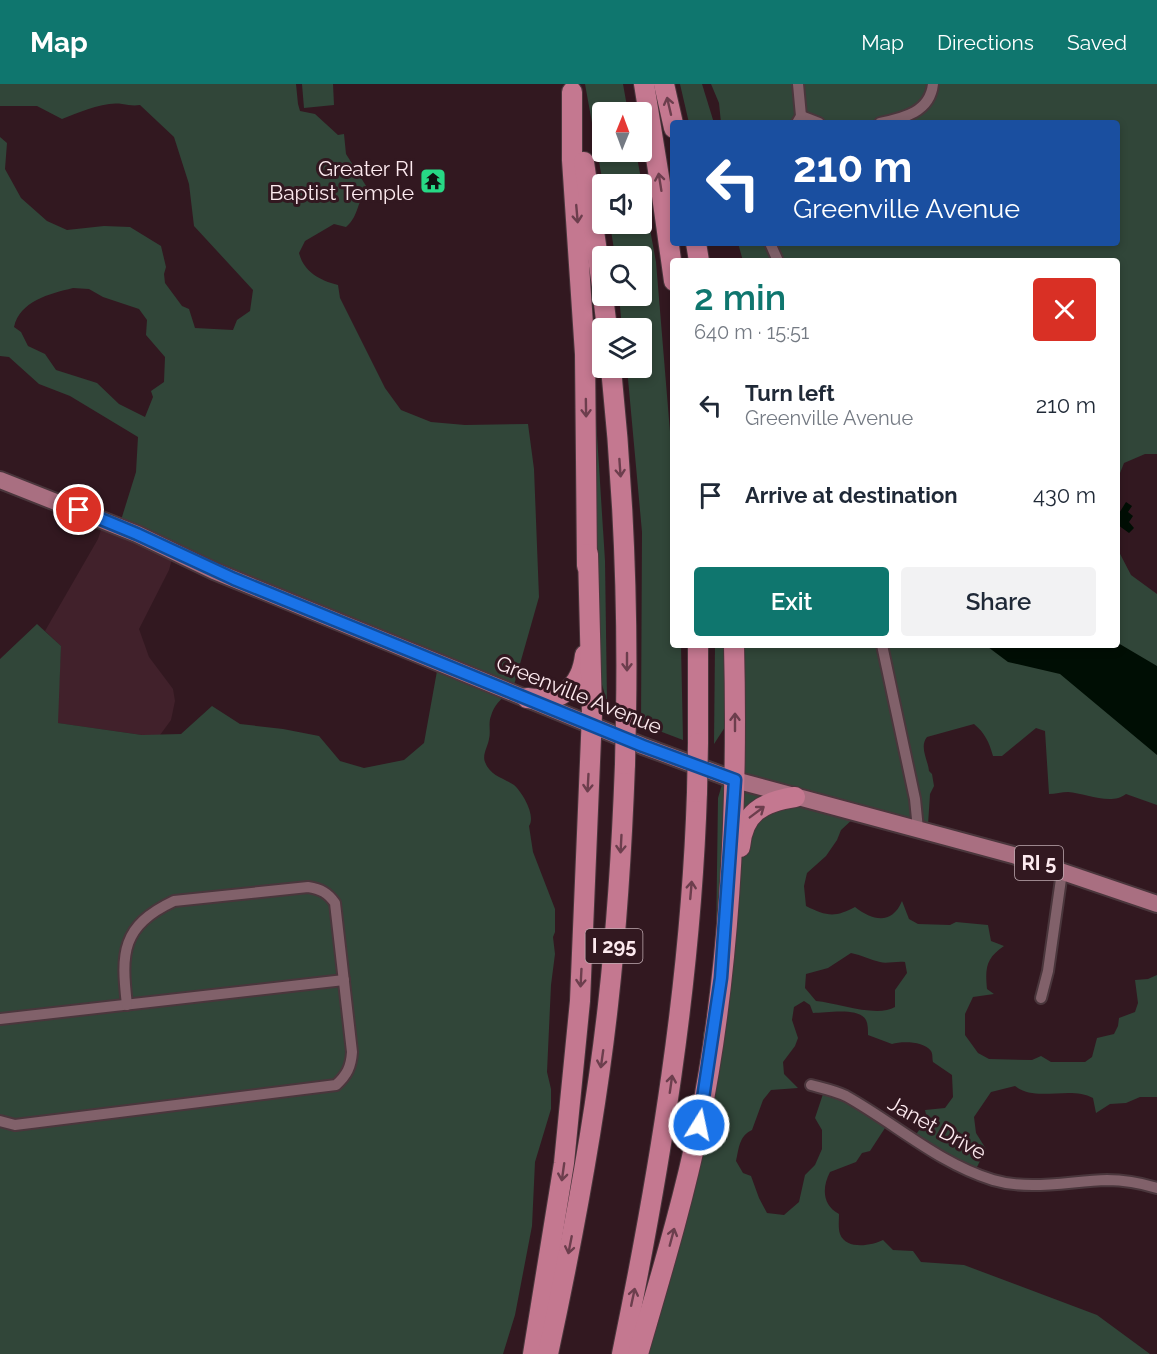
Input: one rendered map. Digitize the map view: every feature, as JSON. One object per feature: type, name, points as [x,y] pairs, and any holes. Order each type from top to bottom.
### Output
[{"type":"highway","points":[[644,84],[671,258]]},
{"type":"highway","points":[[664,84],[672,120]]},
{"type":"highway","points":[[571,88],[596,246]]},
{"type":"highway","points":[[533,1354],[558,1213],[573,1083],[580,1001],[591,724],[585,354],[572,160],[571,88]]},
{"type":"highway","name":"I 295","points":[[548,1354],[581,1193],[605,1035],[616,925],[625,764],[625,555],[621,474],[612,378]]},
{"type":"highway","points":[[527,698],[544,699],[560,695],[572,688],[581,676],[585,656],[585,587],[588,554]]},
{"type":"highway","points":[[622,1354],[652,1205],[672,1078],[688,926],[697,792],[698,648]]},
{"type":"highway","points":[[638,1354],[681,1202],[699,1125],[718,1000],[735,780],[734,648]]},
{"type":"highway","points":[[727,905],[737,878],[741,836],[748,819],[757,810],[769,804],[795,797]]},
{"type":"main road","name":"Greenville Avenue","points":[[0,480],[137,534],[234,579],[735,780],[1013,855],[1157,904]]},
{"type":"street","points":[[798,84],[799,120]]},
{"type":"street","points":[[890,120],[916,112],[928,101],[933,84]]},
{"type":"street","points":[[883,648],[915,799],[918,830]]},
{"type":"street","points":[[1041,998],[1048,971],[1062,872]]},
{"type":"street","points":[[0,1121],[15,1125],[336,1085],[346,1075],[351,1064],[352,1052],[335,903],[329,894],[320,889],[308,887],[174,901],[144,920],[134,931],[126,947],[123,962],[127,1005]]},
{"type":"street","points":[[0,1019],[344,980]]},
{"type":"street","name":"Janet Drive","points":[[811,1085],[844,1095],[931,1151],[974,1173],[994,1180],[1011,1184],[1118,1181],[1157,1188]]},
{"type":"shaded area","points":[[1126,502],[1132,506],[1128,512],[1133,516],[1129,522],[1134,528],[1129,533],[1120,526],[1120,512]]},
{"type":"shaded area","points":[[102,527],[172,559],[169,570],[139,629],[149,657],[173,689],[175,701],[171,720],[160,735],[142,735],[57,723],[61,646],[45,631],[98,539]]},
{"type":"shaded area","points":[[1120,644],[1157,666],[1157,755],[1060,674],[1008,662],[989,648],[1120,648]]},
{"type":"green space","points":[[0,84],[296,84],[300,111],[315,114],[338,135],[344,134],[346,154],[368,189],[361,198],[354,218],[346,227],[334,224],[305,241],[299,253],[301,260],[313,274],[338,285],[340,298],[385,388],[401,410],[431,422],[465,425],[528,424],[534,469],[539,597],[512,692],[499,702],[491,716],[490,736],[484,759],[490,771],[514,785],[528,805],[531,816],[529,826],[533,852],[555,909],[553,937],[555,954],[551,985],[547,1072],[551,1089],[551,1109],[535,1162],[532,1226],[515,1315],[503,1354],[0,1354],[0,659],[37,624],[61,646],[58,723],[142,735],[181,734],[212,706],[240,724],[319,736],[340,761],[364,768],[404,760],[424,743],[437,671],[299,614],[117,533],[136,472],[138,437],[70,396],[39,384],[9,357],[0,356],[0,137],[7,143],[5,169],[21,198],[47,221],[67,230],[104,226],[130,227],[161,246],[166,267],[165,283],[182,306],[189,309],[195,328],[233,330],[237,320],[250,311],[253,290],[194,226],[189,184],[174,137],[140,105],[107,104],[62,119],[37,106],[0,106]],"holes":[[[73,288],[89,289],[103,297],[139,309],[147,320],[146,335],[165,357],[164,382],[151,391],[153,397],[145,417],[119,404],[97,383],[56,370],[45,354],[28,346],[21,332],[14,327],[22,311],[37,300]]]},
{"type":"green space","points":[[302,84],[333,84],[334,105],[304,108]]},
{"type":"green space","points":[[585,84],[623,84],[626,102],[592,102],[592,123]]},
{"type":"green space","points":[[680,84],[702,84],[713,120],[688,120]]},
{"type":"green space","points":[[711,84],[1157,84],[1157,454],[1145,454],[1124,463],[1120,473],[1120,258],[742,258],[739,246],[1120,246],[1120,120],[721,120],[719,103]]},
{"type":"green space","points":[[599,162],[638,162],[640,174],[601,174]]},
{"type":"green space","points":[[612,234],[651,234],[656,262],[670,432],[670,648],[681,648],[683,740],[641,724],[642,532],[628,378],[652,378],[652,318],[621,318],[620,306],[652,306],[652,246],[613,246]]},
{"type":"green space","points":[[592,378],[605,561],[607,702],[599,674]]},
{"type":"green space","points":[[1120,554],[1131,575],[1157,594],[1157,805],[1126,794],[1106,799],[1068,792],[1049,794],[1045,731],[1036,728],[1002,756],[993,756],[986,738],[974,724],[927,737],[925,741],[925,754],[934,786],[930,794],[928,825],[854,818],[841,830],[826,856],[807,873],[804,886],[806,906],[825,914],[842,913],[855,907],[875,918],[882,918],[893,914],[902,901],[909,919],[918,924],[950,925],[956,922],[988,925],[991,941],[1004,946],[993,955],[988,964],[987,989],[994,994],[973,997],[965,1014],[965,1035],[978,1053],[989,1059],[1032,1060],[1041,1056],[1051,1062],[1085,1062],[1092,1057],[1097,1038],[1114,1034],[1119,1018],[1135,1012],[1138,1003],[1135,980],[1148,979],[1157,975],[1157,1097],[1140,1097],[1126,1103],[1110,1104],[1096,1113],[1093,1098],[1084,1094],[1033,1093],[1015,1086],[991,1092],[974,1117],[976,1133],[986,1149],[973,1175],[912,1140],[927,1119],[925,1110],[945,1108],[953,1097],[952,1075],[933,1062],[931,1051],[923,1045],[907,1042],[892,1044],[868,1035],[866,1020],[857,1013],[813,1013],[810,1005],[804,1001],[794,1007],[792,1020],[798,1038],[783,1062],[784,1074],[798,1088],[771,1090],[763,1100],[752,1130],[742,1139],[736,1161],[743,1173],[751,1176],[767,1213],[784,1215],[799,1202],[805,1175],[815,1165],[822,1149],[822,1130],[815,1118],[823,1094],[840,1099],[884,1125],[885,1128],[870,1151],[862,1153],[856,1162],[830,1172],[827,1178],[825,1195],[829,1206],[839,1214],[839,1232],[843,1239],[853,1245],[872,1244],[883,1240],[893,1250],[913,1251],[921,1262],[964,1265],[1097,1315],[1150,1354],[648,1354],[654,1318],[664,1302],[666,1293],[702,1067],[703,1034],[718,986],[716,941],[718,798],[726,771],[728,648],[1120,648]],"holes":[[[851,953],[882,963],[905,962],[907,973],[895,990],[895,1007],[878,1011],[816,1001],[805,988],[806,974],[828,968]]]},
{"type":"green space","points":[[715,648],[725,648],[725,727],[714,744]]},
{"type":"place","name":"Greater RI Baptist Temple","points":[[433,181]]},
{"type":"route","points":[[79,510],[137,534],[214,571],[643,746],[735,780],[721,978],[699,1125]]}]
